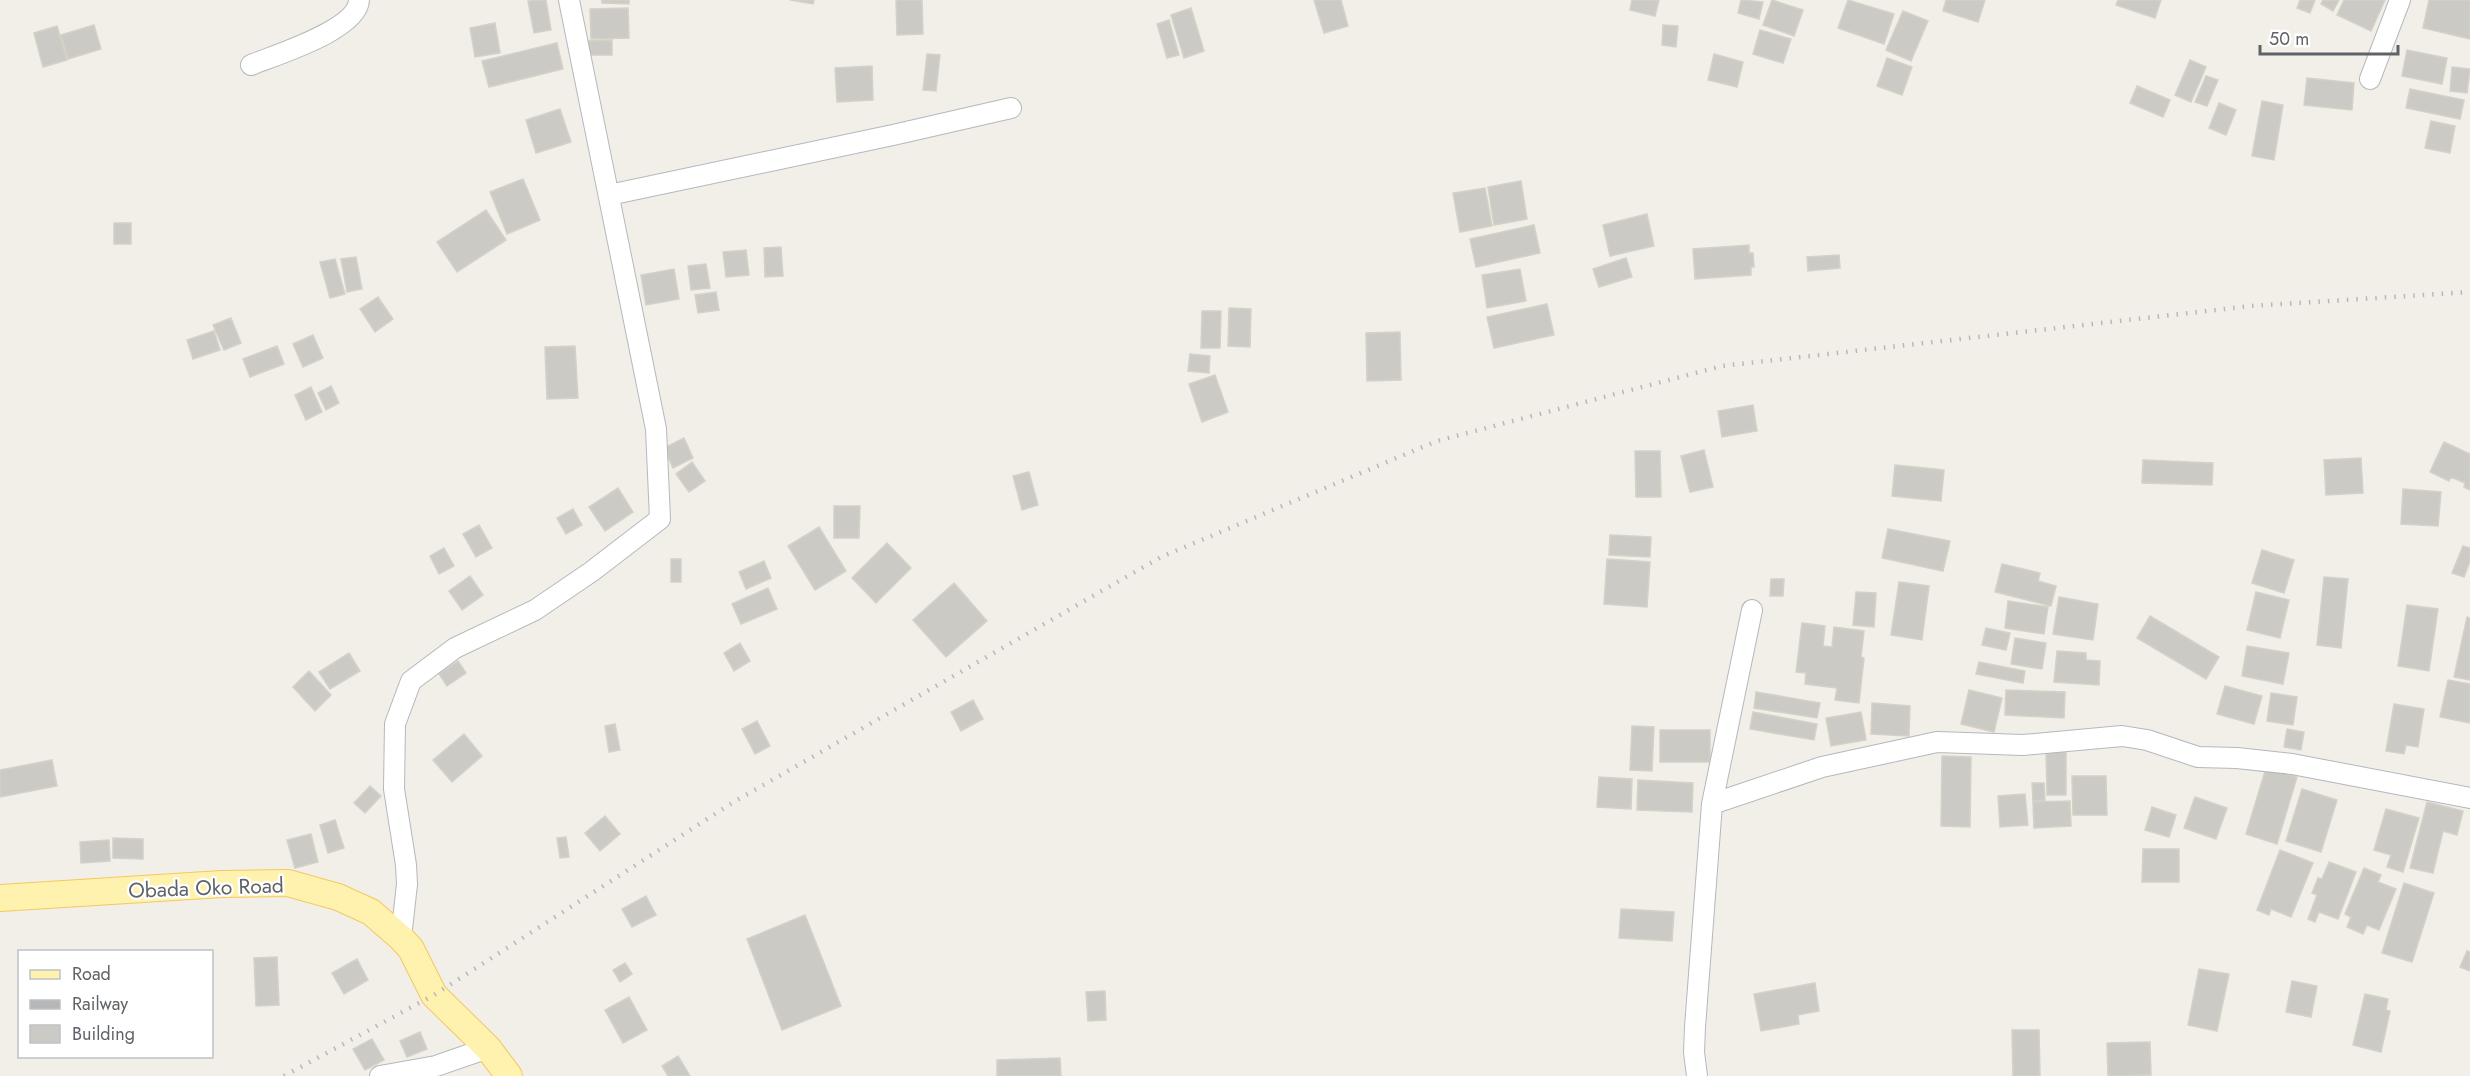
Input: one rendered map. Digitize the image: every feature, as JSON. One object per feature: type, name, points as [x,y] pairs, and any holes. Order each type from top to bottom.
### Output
[{"type":"main road","name":"Obada Oko Road","points":[[0,898],[222,884],[288,883],[338,897],[371,912],[401,938],[411,949],[434,995],[488,1048],[509,1076]]},
{"type":"street","points":[[251,65],[327,33],[354,15],[359,0]]},
{"type":"street","points":[[401,938],[407,884],[394,789],[395,724],[411,681],[455,648],[535,610],[591,572],[660,519],[656,429],[569,0]]},
{"type":"street","points":[[2370,79],[2400,0]]},
{"type":"street","points":[[609,195],[1011,108]]},
{"type":"street","points":[[1697,1076],[1695,1035],[1712,804],[1752,610]]},
{"type":"street","points":[[1712,804],[1822,767],[1937,742],[2023,745],[2122,736],[2147,740],[2198,757],[2237,758],[2292,764],[2470,798]]},
{"type":"street","points":[[380,1076],[436,1065],[488,1048]]},
{"type":"building","points":[[546,0],[551,30],[534,33],[528,1]]},
{"type":"building","points":[[602,0],[629,0],[629,4],[602,3]]},
{"type":"building","points":[[790,0],[814,0],[813,4]]},
{"type":"building","points":[[896,0],[922,0],[923,34],[897,35]]},
{"type":"building","points":[[1314,0],[1341,0],[1348,26],[1324,33]]},
{"type":"building","points":[[1632,0],[1659,0],[1655,16],[1630,10]]},
{"type":"building","points":[[1741,0],[1763,2],[1759,19],[1738,13]]},
{"type":"building","points":[[1772,0],[1803,10],[1794,36],[1763,25]]},
{"type":"building","points":[[1848,0],[1894,14],[1884,44],[1838,28]]},
{"type":"building","points":[[1946,0],[1985,0],[1978,22],[1943,11]]},
{"type":"building","points":[[2118,0],[2161,0],[2155,18],[2116,5]]},
{"type":"building","points":[[2300,0],[2315,0],[2310,13],[2297,8]]},
{"type":"building","points":[[2323,0],[2339,0],[2333,11],[2321,4]]},
{"type":"building","points":[[2344,0],[2385,0],[2371,31],[2337,15]]},
{"type":"building","points":[[2429,0],[2470,0],[2470,39],[2423,28]]},
{"type":"building","points":[[628,8],[629,38],[591,39],[590,9]]},
{"type":"building","points":[[1191,8],[1204,51],[1184,58],[1171,15]]},
{"type":"building","points":[[1903,11],[1928,21],[1911,61],[1886,50]]},
{"type":"building","points":[[1169,20],[1179,55],[1167,58],[1157,24]]},
{"type":"building","points":[[495,23],[500,53],[475,57],[470,28]]},
{"type":"building","points":[[94,25],[101,49],[68,59],[61,35]]},
{"type":"building","points":[[1663,25],[1678,26],[1676,47],[1662,45]]},
{"type":"building","points":[[57,26],[67,60],[43,67],[34,33]]},
{"type":"building","points":[[1760,30],[1791,39],[1783,63],[1753,54]]},
{"type":"building","points":[[612,40],[612,55],[588,55],[588,41]]},
{"type":"building","points":[[557,43],[563,69],[489,87],[482,61]]},
{"type":"building","points":[[2407,50],[2447,58],[2442,84],[2402,76]]},
{"type":"building","points":[[927,54],[940,55],[936,91],[923,90]]},
{"type":"building","points":[[1714,54],[1743,62],[1737,87],[1708,80]]},
{"type":"building","points":[[1887,58],[1912,67],[1902,95],[1877,86]]},
{"type":"building","points":[[2190,60],[2206,67],[2191,102],[2175,95]]},
{"type":"building","points":[[872,66],[873,100],[837,102],[835,68]]},
{"type":"building","points":[[2452,67],[2470,69],[2467,93],[2450,91]]},
{"type":"building","points":[[2206,76],[2218,80],[2207,106],[2195,102]]},
{"type":"building","points":[[2307,78],[2354,83],[2352,110],[2304,105]]},
{"type":"building","points":[[2137,86],[2170,100],[2163,117],[2130,103]]},
{"type":"building","points":[[2410,89],[2464,100],[2460,119],[2406,108]]},
{"type":"building","points":[[2262,101],[2283,105],[2274,160],[2252,156]]},
{"type":"building","points":[[2219,103],[2236,110],[2226,135],[2209,128]]},
{"type":"building","points":[[560,109],[571,142],[536,153],[526,120]]},
{"type":"building","points":[[2431,121],[2455,126],[2450,153],[2425,148]]},
{"type":"building","points":[[523,179],[540,220],[507,234],[490,192]]},
{"type":"building","points":[[1521,181],[1527,219],[1494,225],[1488,187]]},
{"type":"building","points":[[1485,188],[1492,226],[1460,232],[1453,193]]},
{"type":"building","points":[[486,210],[506,240],[457,272],[437,242]]},
{"type":"building","points":[[1647,214],[1654,246],[1610,256],[1603,225]]},
{"type":"building","points":[[114,223],[131,223],[131,244],[114,244]]},
{"type":"building","points":[[1534,225],[1540,253],[1476,267],[1470,239]]},
{"type":"building","points":[[1749,245],[1749,253],[1753,253],[1754,267],[1751,267],[1751,275],[1695,279],[1693,249]]},
{"type":"building","points":[[781,247],[783,276],[765,277],[764,248]]},
{"type":"building","points":[[746,250],[749,275],[726,277],[723,252]]},
{"type":"building","points":[[1839,255],[1840,268],[1808,271],[1807,257]]},
{"type":"building","points":[[356,257],[362,289],[347,292],[341,259]]},
{"type":"building","points":[[1626,258],[1632,277],[1599,287],[1593,269]]},
{"type":"building","points":[[335,259],[345,294],[330,298],[320,262]]},
{"type":"building","points":[[706,264],[710,288],[691,290],[688,266]]},
{"type":"building","points":[[674,269],[679,299],[646,305],[641,275]]},
{"type":"building","points":[[1520,269],[1526,301],[1487,308],[1482,275]]},
{"type":"building","points":[[716,292],[719,310],[698,313],[695,295]]},
{"type":"building","points":[[378,297],[393,319],[375,332],[360,309]]},
{"type":"building","points":[[1547,304],[1554,335],[1494,348],[1487,317]]},
{"type":"building","points":[[1229,308],[1251,309],[1250,347],[1228,346]]},
{"type":"building","points":[[1202,311],[1221,311],[1220,348],[1201,348]]},
{"type":"building","points":[[231,318],[241,343],[224,350],[213,325]]},
{"type":"building","points":[[214,331],[220,350],[193,359],[187,340]]},
{"type":"building","points":[[1400,332],[1401,380],[1367,381],[1366,333]]},
{"type":"building","points":[[313,335],[323,358],[303,367],[293,344]]},
{"type":"building","points":[[277,346],[284,364],[250,377],[243,359]]},
{"type":"building","points":[[575,346],[578,398],[547,399],[545,347]]},
{"type":"building","points":[[1190,354],[1210,356],[1209,373],[1188,371]]},
{"type":"building","points":[[1215,375],[1228,412],[1202,422],[1189,384]]},
{"type":"building","points":[[331,386],[339,403],[326,410],[318,393]]},
{"type":"building","points":[[311,387],[322,412],[306,420],[295,395]]},
{"type":"building","points":[[1753,405],[1757,431],[1722,437],[1718,411]]},
{"type":"building","points":[[684,438],[693,458],[673,468],[664,448]]},
{"type":"building","points":[[2444,442],[2470,454],[2470,490],[2464,487],[2465,483],[2451,477],[2449,481],[2430,472]]},
{"type":"building","points":[[1704,450],[1713,487],[1690,492],[1681,456]]},
{"type":"building","points":[[1635,451],[1660,451],[1661,497],[1636,497]]},
{"type":"building","points":[[2361,458],[2363,493],[2326,495],[2324,460]]},
{"type":"building","points":[[2143,460],[2213,463],[2212,485],[2142,483]]},
{"type":"building","points":[[692,462],[705,481],[689,492],[676,474]]},
{"type":"building","points":[[1895,465],[1944,470],[1941,501],[1892,496]]},
{"type":"building","points":[[1029,472],[1038,505],[1022,510],[1013,476]]},
{"type":"building","points":[[618,488],[633,512],[605,531],[589,507]]},
{"type":"building","points":[[2403,489],[2441,492],[2438,526],[2401,524]]},
{"type":"building","points":[[834,506],[860,506],[859,538],[834,538]]},
{"type":"building","points":[[573,509],[582,525],[566,534],[557,518]]},
{"type":"building","points":[[479,525],[492,548],[476,557],[463,534]]},
{"type":"building","points":[[819,527],[846,571],[815,590],[788,546]]},
{"type":"building","points":[[1888,529],[1950,541],[1943,571],[1882,558]]},
{"type":"building","points":[[1610,535],[1651,537],[1650,557],[1609,555]]},
{"type":"building","points":[[887,543],[911,568],[876,603],[852,578]]},
{"type":"building","points":[[2463,546],[2470,548],[2470,561],[2464,577],[2452,573]]},
{"type":"building","points":[[444,548],[454,566],[439,574],[430,556]]},
{"type":"building","points":[[2262,550],[2294,560],[2284,593],[2252,583]]},
{"type":"building","points":[[671,559],[681,559],[681,582],[671,582]]},
{"type":"building","points":[[1607,559],[1650,562],[1647,607],[1604,604]]},
{"type":"building","points":[[764,561],[771,578],[746,589],[739,572]]},
{"type":"building","points":[[2002,564],[2040,573],[2038,581],[2056,586],[2051,606],[1995,592]]},
{"type":"building","points":[[470,576],[483,595],[462,610],[449,591]]},
{"type":"building","points":[[2324,577],[2348,579],[2341,648],[2317,645]]},
{"type":"building","points":[[1771,579],[1784,579],[1783,596],[1770,596]]},
{"type":"building","points":[[1899,582],[1929,586],[1922,640],[1891,635]]},
{"type":"building","points":[[954,583],[987,621],[946,657],[913,620]]},
{"type":"building","points":[[768,588],[777,609],[741,624],[732,604]]},
{"type":"building","points":[[1856,592],[1876,593],[1874,627],[1853,625]]},
{"type":"building","points":[[2256,592],[2289,600],[2280,638],[2247,630]]},
{"type":"building","points":[[2059,597],[2098,604],[2093,640],[2053,634]]},
{"type":"building","points":[[2008,601],[2048,607],[2044,634],[2005,628]]},
{"type":"building","points":[[2407,605],[2438,609],[2429,671],[2398,666]]},
{"type":"building","points":[[2150,616],[2219,657],[2206,679],[2137,638]]},
{"type":"building","points":[[2467,617],[2470,618],[2470,680],[2454,677]]},
{"type":"building","points":[[1802,623],[1825,626],[1823,646],[1832,647],[1834,627],[1864,631],[1861,657],[1864,658],[1859,703],[1835,700],[1837,688],[1805,684],[1806,673],[1796,672]]},
{"type":"building","points":[[1986,628],[2010,633],[2006,650],[1982,645]]},
{"type":"building","points":[[2015,638],[2046,643],[2042,669],[2011,664]]},
{"type":"building","points":[[740,643],[750,661],[734,671],[724,653]]},
{"type":"building","points":[[2247,646],[2289,653],[2283,684],[2242,676]]},
{"type":"building","points":[[2057,651],[2086,653],[2086,660],[2100,661],[2099,685],[2054,682]]},
{"type":"building","points":[[349,653],[360,671],[330,689],[319,672]]},
{"type":"building","points":[[458,661],[466,673],[447,686],[439,674]]},
{"type":"building","points":[[1979,662],[2025,671],[2023,683],[1976,674]]},
{"type":"building","points":[[309,671],[331,695],[315,711],[293,687]]},
{"type":"building","points":[[2448,680],[2470,684],[2470,723],[2440,717]]},
{"type":"building","points":[[2225,686],[2262,696],[2254,724],[2217,714]]},
{"type":"building","points":[[1969,690],[2002,698],[1994,732],[1961,724]]},
{"type":"building","points":[[2006,690],[2065,692],[2064,718],[2005,715]]},
{"type":"building","points":[[1756,692],[1820,703],[1817,718],[1754,708]]},
{"type":"building","points":[[2271,693],[2297,697],[2293,725],[2267,721]]},
{"type":"building","points":[[973,700],[983,719],[961,731],[951,712]]},
{"type":"building","points":[[1872,703],[1910,706],[1909,736],[1871,734]]},
{"type":"building","points":[[2394,704],[2424,709],[2418,747],[2406,745],[2404,754],[2386,751]]},
{"type":"building","points":[[1753,712],[1817,724],[1814,740],[1750,729]]},
{"type":"building","points":[[1861,712],[1866,740],[1831,746],[1826,718]]},
{"type":"building","points":[[757,721],[770,746],[755,754],[742,729]]},
{"type":"building","points":[[615,724],[620,750],[609,752],[605,726]]},
{"type":"building","points":[[1632,726],[1654,727],[1652,771],[1630,770]]},
{"type":"building","points":[[2287,729],[2304,732],[2301,750],[2284,747]]},
{"type":"building","points":[[1660,730],[1710,730],[1710,762],[1660,762]]},
{"type":"building","points":[[464,734],[482,756],[452,782],[433,760]]},
{"type":"building","points":[[2046,750],[2066,750],[2066,795],[2047,795]]},
{"type":"building","points":[[1942,756],[1971,757],[1970,827],[1941,826]]},
{"type":"building","points":[[52,760],[57,786],[0,797],[0,770]]},
{"type":"building","points":[[2266,768],[2297,777],[2277,844],[2246,834]]},
{"type":"building","points":[[2072,776],[2106,776],[2107,815],[2073,815]]},
{"type":"building","points":[[1599,777],[1632,779],[1631,809],[1597,807]]},
{"type":"building","points":[[1638,780],[1693,783],[1692,812],[1637,810]]},
{"type":"building","points":[[2032,783],[2044,783],[2045,800],[2033,801]]},
{"type":"building","points":[[370,786],[381,796],[365,813],[354,803]]},
{"type":"building","points":[[2302,789],[2337,800],[2321,852],[2286,841]]},
{"type":"building","points":[[2025,794],[2028,825],[2000,827],[1998,796]]},
{"type":"building","points":[[2195,797],[2227,808],[2216,839],[2184,828]]},
{"type":"building","points":[[2070,801],[2071,826],[2034,828],[2033,802]]},
{"type":"building","points":[[2427,802],[2463,811],[2457,835],[2443,831],[2433,873],[2410,868]]},
{"type":"building","points":[[2152,807],[2176,815],[2169,837],[2145,830]]},
{"type":"building","points":[[2386,809],[2419,818],[2403,872],[2387,867],[2391,855],[2374,850]]},
{"type":"building","points":[[605,816],[620,834],[600,851],[585,833]]},
{"type":"building","points":[[335,820],[344,848],[328,853],[320,825]]},
{"type":"building","points":[[311,834],[318,862],[295,868],[287,840]]},
{"type":"building","points":[[566,837],[569,857],[560,858],[557,838]]},
{"type":"building","points":[[113,838],[143,839],[143,859],[113,858]]},
{"type":"building","points":[[109,840],[110,861],[81,863],[80,842]]},
{"type":"building","points":[[2143,849],[2179,849],[2179,882],[2142,882]]},
{"type":"building","points":[[2280,850],[2313,863],[2291,917],[2271,909],[2269,915],[2257,910]]},
{"type":"building","points":[[2329,862],[2356,872],[2338,919],[2319,912],[2315,922],[2308,919],[2317,895],[2312,893],[2318,878],[2322,879]]},
{"type":"building","points":[[2364,868],[2381,875],[2378,882],[2396,889],[2379,930],[2367,925],[2363,934],[2347,927],[2351,917],[2345,914]]},
{"type":"building","points":[[2404,883],[2434,893],[2412,962],[2382,953]]},
{"type":"building","points":[[646,896],[656,915],[632,927],[622,909]]},
{"type":"building","points":[[1621,909],[1674,912],[1672,941],[1619,938]]},
{"type":"building","points":[[805,915],[841,1006],[782,1030],[747,939]]},
{"type":"building","points":[[2467,951],[2470,952],[2470,971],[2460,967]]},
{"type":"building","points":[[277,957],[279,1005],[256,1006],[254,958]]},
{"type":"building","points":[[357,959],[368,980],[344,994],[332,973]]},
{"type":"building","points":[[625,963],[632,974],[620,982],[613,970]]},
{"type":"building","points":[[2199,969],[2229,974],[2217,1031],[2188,1025]]},
{"type":"building","points":[[2292,981],[2317,986],[2311,1017],[2286,1012]]},
{"type":"building","points":[[1815,983],[1819,1011],[1798,1015],[1799,1024],[1761,1031],[1754,994]]},
{"type":"building","points":[[1105,991],[1106,1020],[1088,1021],[1086,992]]},
{"type":"building","points":[[2365,994],[2388,999],[2386,1010],[2390,1011],[2381,1052],[2353,1045]]},
{"type":"building","points":[[629,997],[647,1030],[623,1043],[605,1010]]},
{"type":"building","points":[[2012,1030],[2039,1030],[2040,1076],[2013,1076]]},
{"type":"building","points":[[420,1032],[427,1049],[407,1057],[400,1041]]},
{"type":"building","points":[[372,1039],[384,1060],[365,1070],[353,1049]]},
{"type":"building","points":[[2150,1042],[2151,1075],[2108,1076],[2107,1043]]},
{"type":"building","points":[[678,1056],[690,1076],[668,1076],[662,1066]]},
{"type":"building","points":[[1060,1058],[1061,1076],[997,1076],[997,1060]]},
{"type":"railway","points":[[284,1076],[434,995],[732,803],[1161,557],[1437,441],[1722,366],[2251,306],[2470,292]]}]
